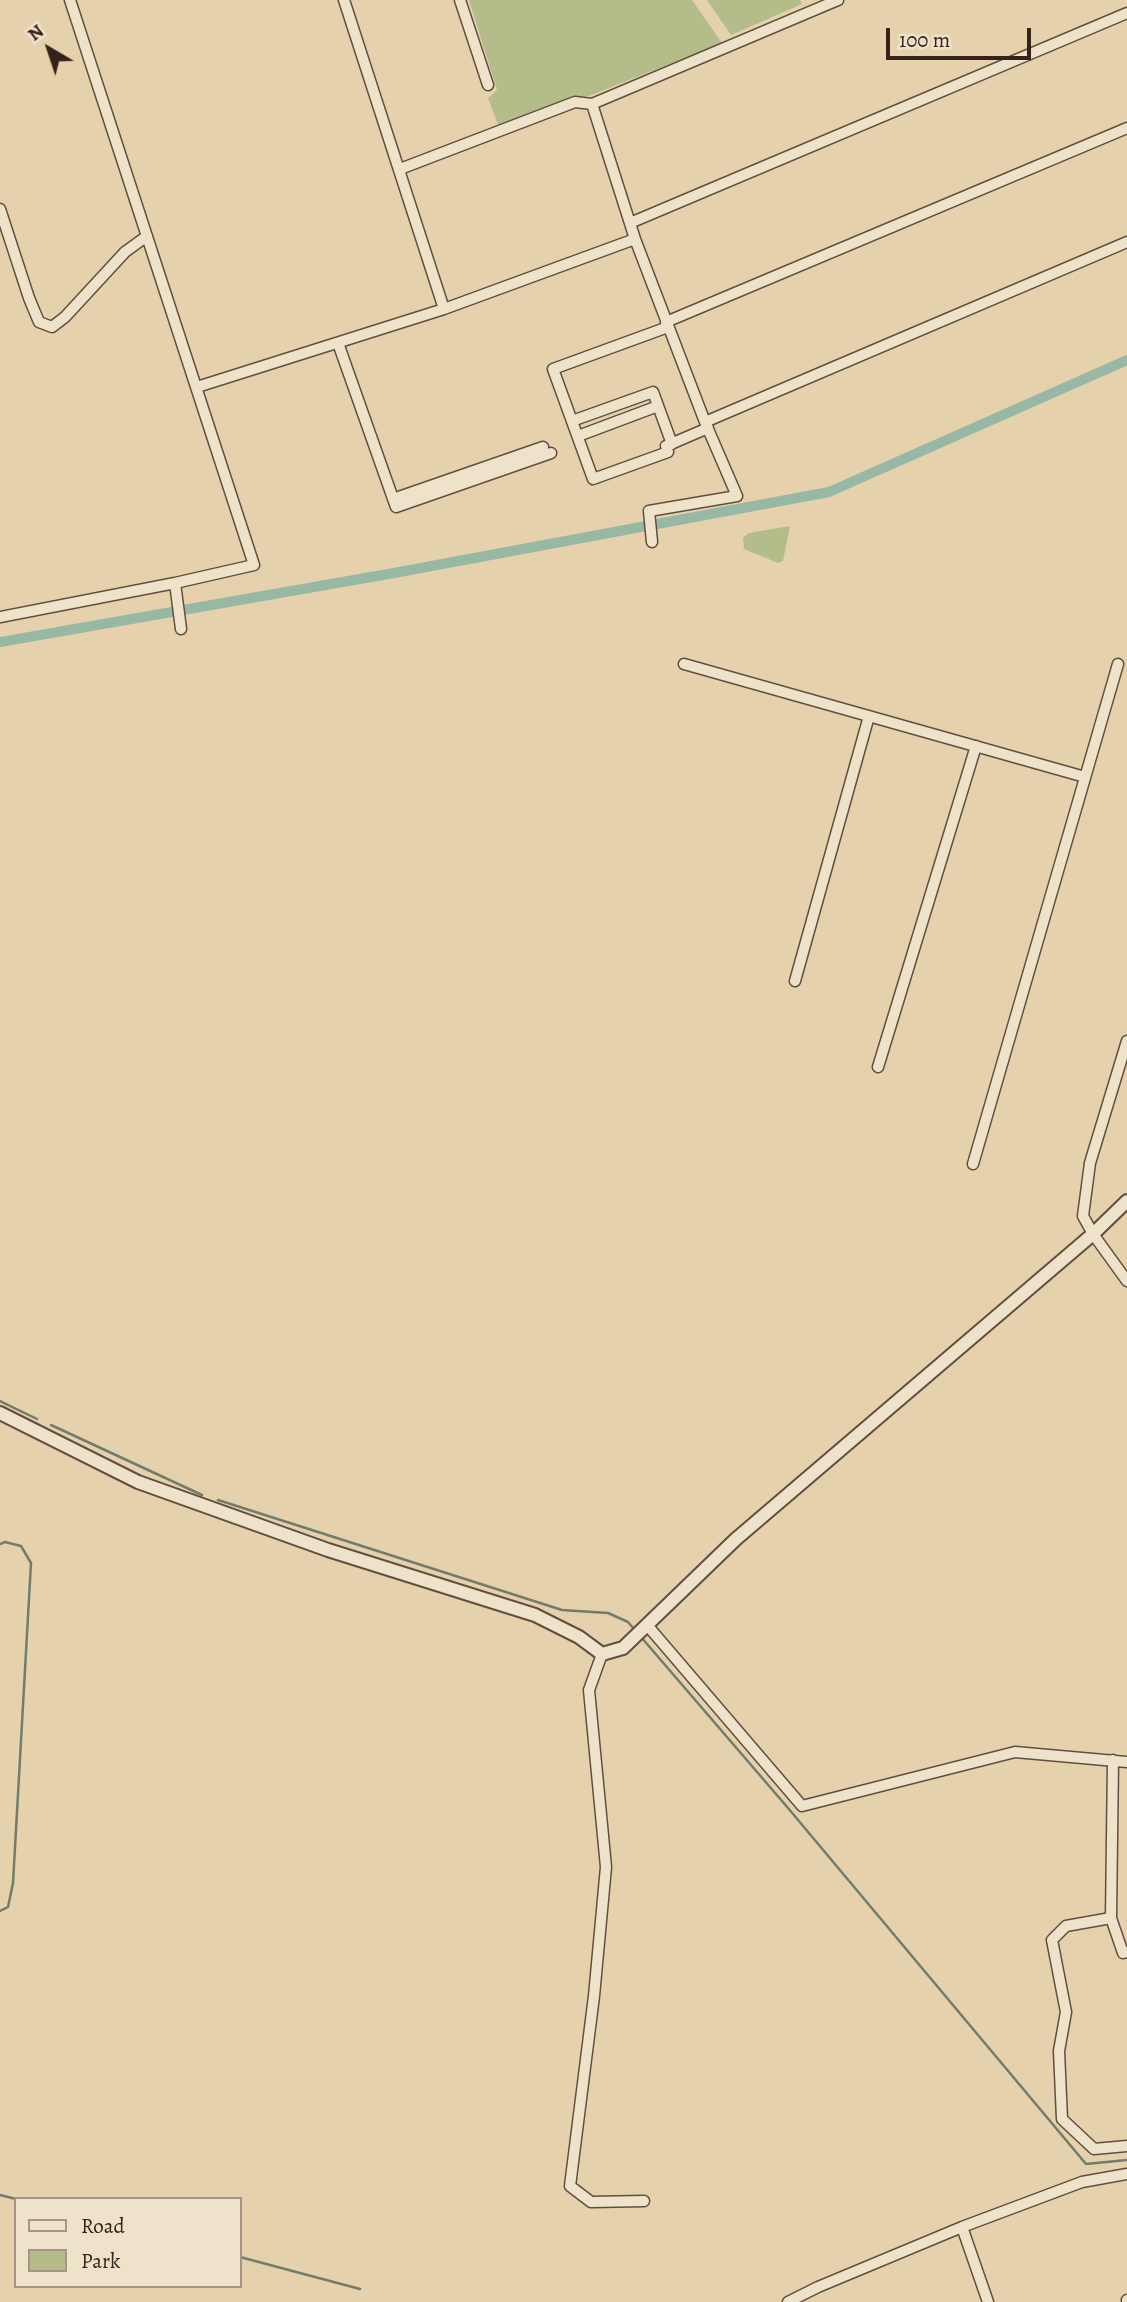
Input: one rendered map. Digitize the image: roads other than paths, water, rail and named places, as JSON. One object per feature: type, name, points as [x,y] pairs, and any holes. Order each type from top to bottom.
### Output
[{"type":"street","points":[[0,617],[254,565],[70,0]]},
{"type":"street","points":[[344,0],[443,309]]},
{"type":"street","points":[[460,0],[488,85]]},
{"type":"street","points":[[400,169],[575,102],[592,104],[838,0]]},
{"type":"street","points":[[630,223],[1127,13]]},
{"type":"street","points":[[592,104],[635,239],[706,425],[737,496],[649,511],[652,542]]},
{"type":"street","points":[[1127,128],[667,324],[553,369],[593,479],[668,452],[666,446],[706,425],[1127,242]]},
{"type":"street","points":[[0,209],[39,322],[52,327],[65,317],[125,252],[147,236]]},
{"type":"street","points":[[197,387],[443,309],[635,239]]},
{"type":"street","points":[[338,343],[396,507],[547,450]]},
{"type":"street","points":[[572,421],[653,391],[672,444]]},
{"type":"street","points":[[578,436],[658,406]]},
{"type":"street","points":[[175,583],[181,629]]},
{"type":"street","points":[[684,664],[1085,777]]},
{"type":"street","points":[[973,1164],[1118,664]]},
{"type":"street","points":[[795,981],[869,716]]},
{"type":"street","points":[[878,1067],[976,746]]},
{"type":"street","points":[[1127,1041],[1090,1163],[1083,1216],[1127,1281]]},
{"type":"street","points":[[602,1654],[623,1648],[736,1539],[1093,1234],[1127,1201]]},
{"type":"street","points":[[0,1413],[138,1482],[328,1550],[418,1576],[535,1615],[579,1637],[602,1654]]},
{"type":"street","points":[[641,1631],[802,1806],[1015,1752],[1127,1762]]},
{"type":"street","points":[[602,1654],[589,1690],[606,1867],[594,1996],[570,2186],[591,2202],[644,2202]]},
{"type":"street","points":[[1113,1760],[1111,1919],[1123,1953],[1127,1952]]},
{"type":"street","points":[[1111,1919],[1066,1926],[1052,1940],[1066,2012],[1059,2051],[1062,2119],[1094,2149],[1127,2146]]},
{"type":"street","points":[[788,2302],[962,2227],[1082,2182],[1127,2174]]},
{"type":"street","points":[[962,2227],[988,2302]]},
{"type":"waterway","points":[[0,642],[394,573],[829,492],[1127,360]]},
{"type":"waterway","points":[[0,1401],[37,1419]]},
{"type":"waterway","points":[[51,1425],[202,1495]]},
{"type":"waterway","points":[[218,1500],[562,1610],[608,1613],[628,1622],[634,1629]]},
{"type":"waterway","points":[[0,1544],[5,1542],[21,1546],[31,1563],[13,1883],[8,1907],[0,1911]]},
{"type":"waterway","points":[[641,1637],[1086,2164],[1127,2160]]},
{"type":"waterway","points":[[0,2195],[14,2198]]},
{"type":"waterway","points":[[242,2258],[360,2289]]}]
